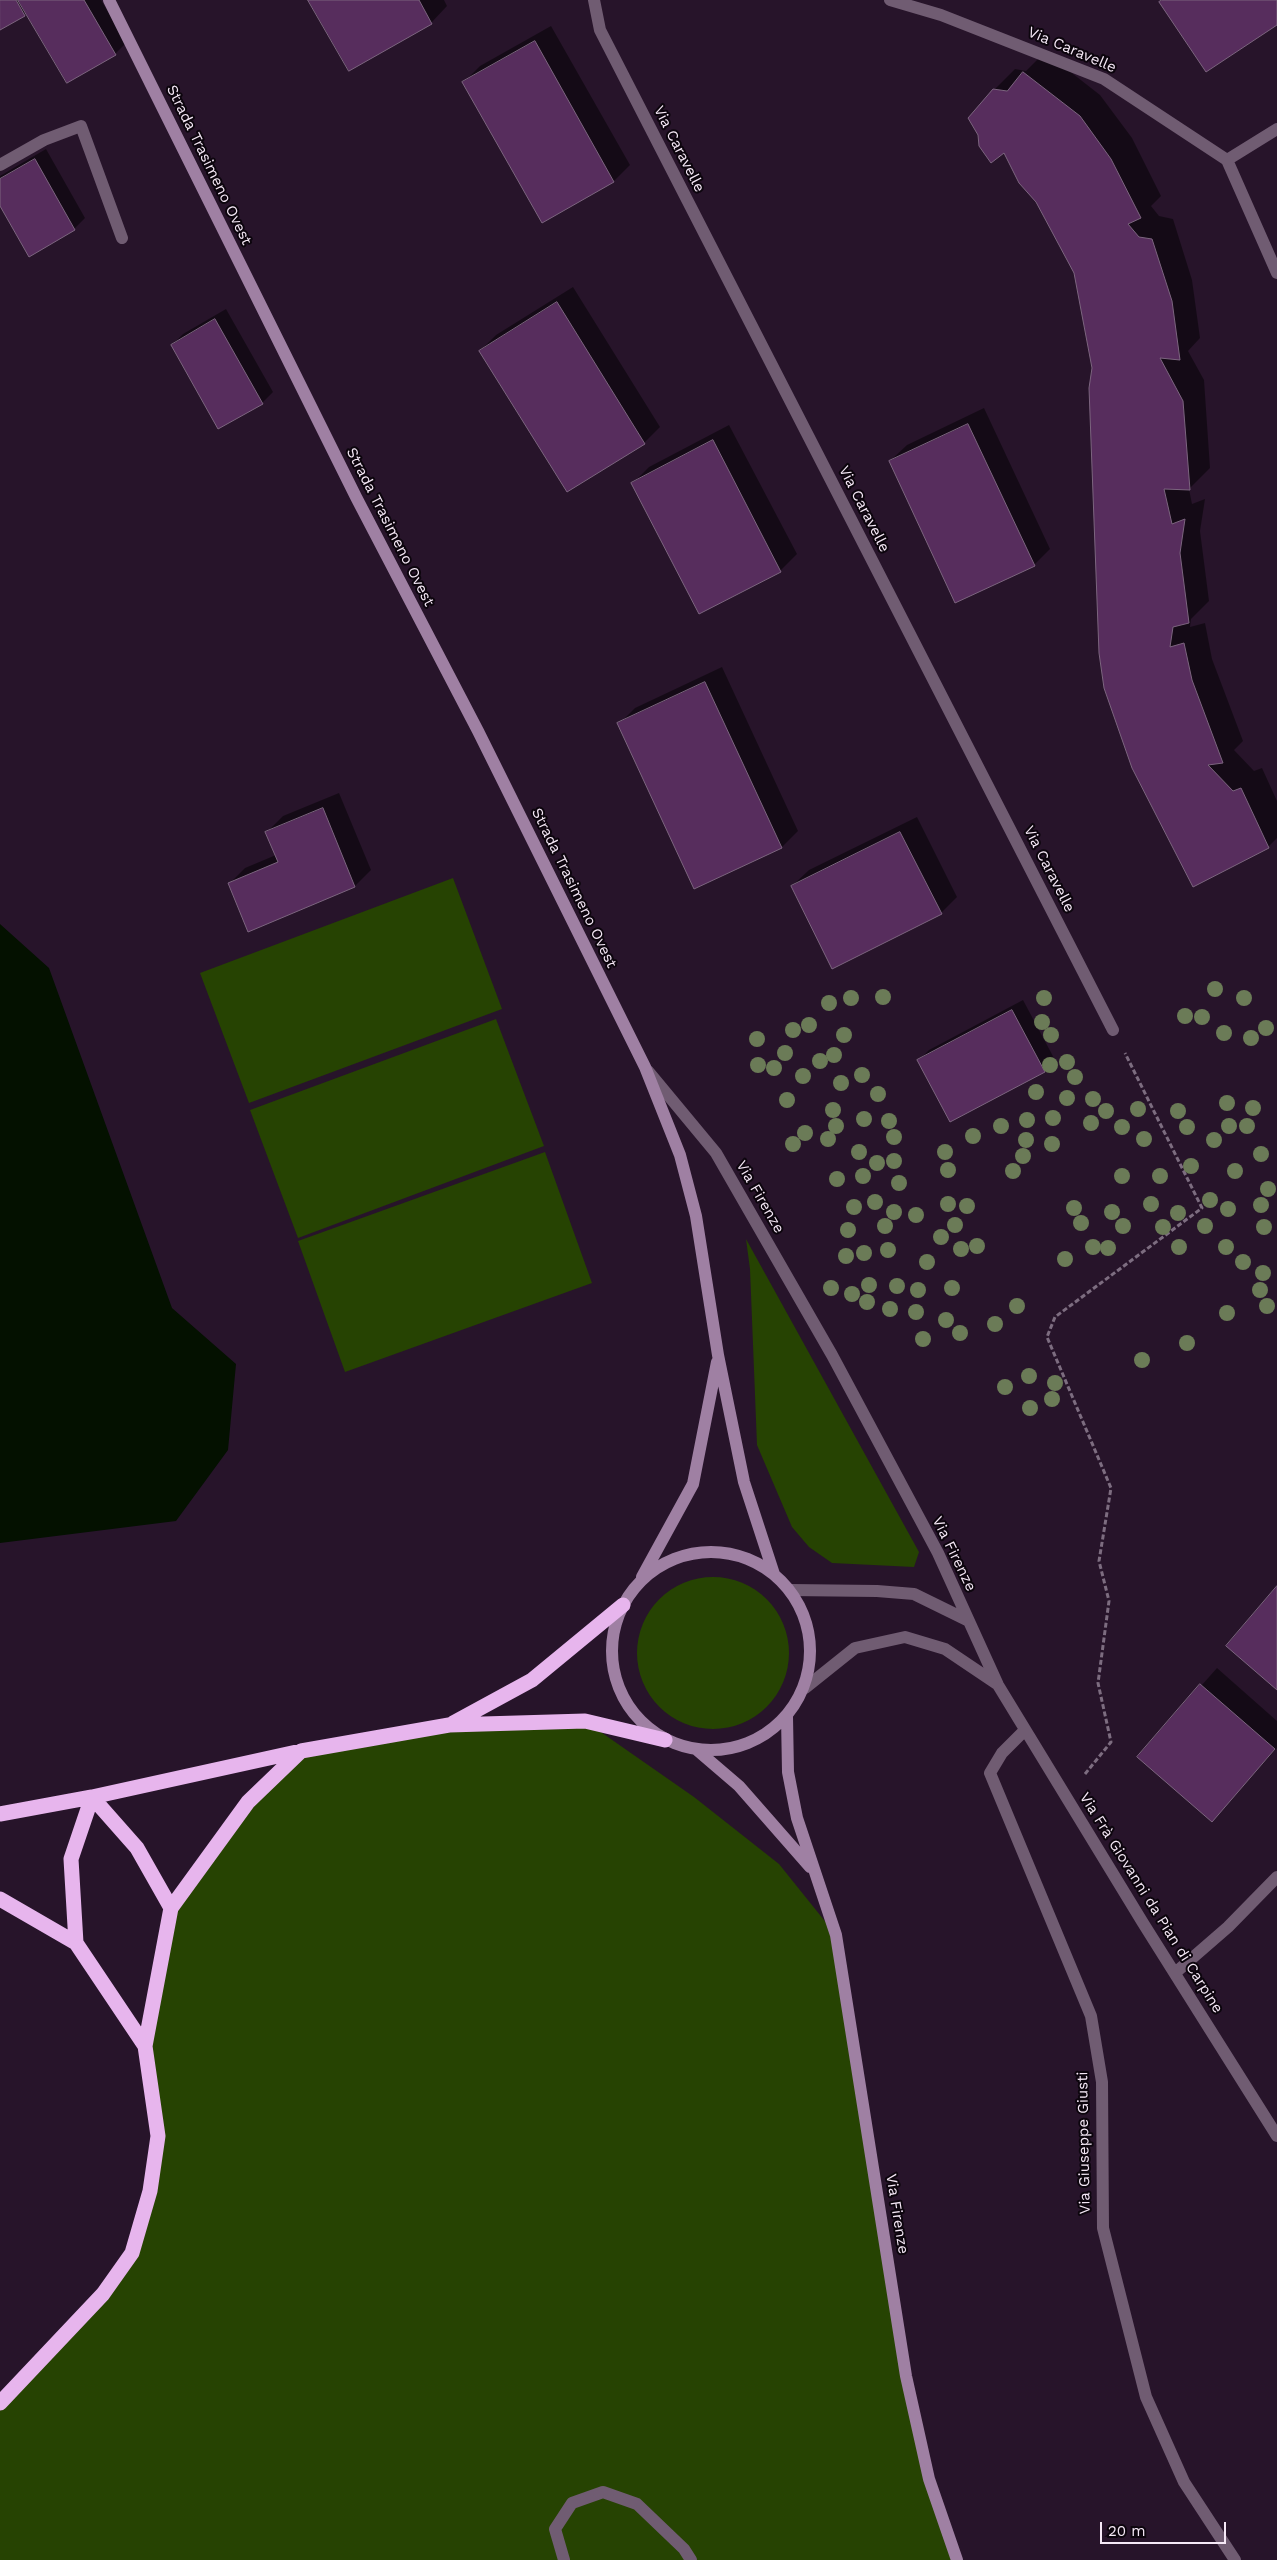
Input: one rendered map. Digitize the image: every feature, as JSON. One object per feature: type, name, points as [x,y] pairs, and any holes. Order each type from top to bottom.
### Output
[{"type":"highway","points":[[449,1724],[532,1680],[623,1605]]},
{"type":"highway","points":[[0,1814],[92,1797],[301,1751],[449,1724],[585,1721],[665,1740]]},
{"type":"highway","points":[[0,2403],[104,2294],[132,2253],[150,2191],[158,2136],[145,2046],[171,1908],[248,1802],[301,1751]]},
{"type":"highway","points":[[92,1797],[137,1848],[171,1908]]},
{"type":"highway","points":[[76,1943],[71,1859],[92,1797]]},
{"type":"highway","points":[[0,1899],[76,1943],[145,2046]]},
{"type":"highway","points":[[0,2385],[29,2372]]},
{"type":"main road","name":"Strada Trasimeno Ovest","points":[[110,0],[356,497],[478,731],[645,1067]]},
{"type":"main road","points":[[645,1067],[680,1155],[696,1216],[718,1355],[744,1482],[774,1574]]},
{"type":"main road","points":[[640,1581],[670,1560],[706,1552],[741,1557],[759,1563],[774,1574],[790,1590],[806,1620],[811,1654],[805,1688],[787,1717],[762,1738],[730,1750],[697,1750],[665,1740],[635,1716],[624,1699],[616,1681],[612,1662],[615,1623],[623,1605],[640,1581],[693,1484],[718,1355]]},
{"type":"main road","name":"Via Firenze","points":[[787,1717],[788,1772],[797,1818],[813,1871],[836,1935],[906,2376],[929,2479],[957,2560]]},
{"type":"main road","name":"Via Firenze","points":[[697,1750],[739,1786],[813,1871]]},
{"type":"street","name":"Via Caravelle","points":[[594,0],[600,30],[1114,1030]]},
{"type":"street","name":"Via Caravelle","points":[[890,0],[941,15],[1104,78],[1227,160]]},
{"type":"street","points":[[0,164],[44,140],[82,126],[122,238]]},
{"type":"street","points":[[1277,129],[1227,160],[1277,273]]},
{"type":"street","name":"Via Firenze","points":[[645,1067],[716,1153],[832,1355],[933,1544],[967,1620]]},
{"type":"street","points":[[790,1590],[877,1591],[914,1594],[967,1620]]},
{"type":"street","name":"Via Frà Giovanni da Pian di Carpine","points":[[967,1620],[998,1685],[1025,1730],[1277,2136]]},
{"type":"street","name":"Via Frà Giovanni da Pian di Carpine","points":[[805,1688],[855,1648],[905,1637],[945,1649],[998,1685]]},
{"type":"street","name":"Via Giuseppe Giusti","points":[[1025,1730],[1002,1753],[990,1773],[1091,2016],[1102,2082],[1103,2228],[1146,2397],[1184,2482],[1235,2560]]},
{"type":"street","points":[[1176,1973],[1228,1927],[1277,1877]]},
{"type":"street","points":[[564,2560],[555,2528],[572,2503],[603,2492],[637,2504],[684,2549],[691,2560]]},
{"type":"path","points":[[1066,1798],[1111,1742],[1098,1683],[1109,1601],[1099,1561],[1111,1488],[1047,1336],[1055,1316],[1202,1208],[1114,1030]]},
{"type":"green space","points":[[453,878],[502,1009],[249,1103],[200,973]]},
{"type":"green space","points":[[496,1019],[544,1146],[298,1238],[250,1110]]},
{"type":"green space","points":[[545,1152],[592,1283],[345,1372],[298,1241]]},
{"type":"green space","points":[[746,1239],[919,1552],[914,1567],[832,1563],[809,1547],[792,1527],[757,1445],[750,1269]]},
{"type":"green space","points":[[713,1577],[728,1578],[742,1583],[767,1599],[783,1624],[788,1638],[788,1668],[783,1682],[767,1707],[742,1723],[728,1728],[713,1729],[698,1728],[684,1723],[659,1707],[643,1682],[638,1668],[637,1653],[638,1638],[643,1624],[659,1599],[684,1583],[698,1578]]},
{"type":"green space","points":[[585,1721],[694,1797],[779,1864],[836,1935],[906,2376],[957,2560],[0,2560],[0,2403],[132,2253],[158,2136],[145,2046],[171,1908],[216,1844],[301,1751],[449,1725]]},
{"type":"shaded area","points":[[0,924],[49,968],[172,1308],[236,1364],[228,1450],[176,1521],[0,1543]]},
{"type":"building","points":[[0,0],[16,0],[25,16],[0,30]]},
{"type":"building","points":[[18,0],[84,0],[116,55],[67,83]]},
{"type":"building","points":[[308,0],[419,0],[432,24],[349,71]]},
{"type":"building","points":[[1162,0],[1277,0],[1277,25],[1206,72],[1159,2]]},
{"type":"building","points":[[535,41],[614,182],[542,223],[462,82]]},
{"type":"building","points":[[1023,72],[1080,116],[1111,159],[1141,218],[1128,224],[1139,237],[1152,239],[1172,301],[1180,360],[1160,358],[1183,401],[1190,490],[1164,489],[1172,524],[1185,519],[1180,553],[1189,623],[1173,627],[1170,647],[1184,643],[1192,680],[1223,763],[1208,765],[1233,791],[1241,788],[1269,848],[1193,887],[1132,768],[1104,688],[1099,653],[1089,388],[1092,368],[1074,273],[1036,202],[1019,183],[1004,153],[991,163],[979,146],[978,135],[968,118],[993,89],[1007,91]]},
{"type":"building","points":[[35,159],[75,230],[29,257],[0,206],[0,179]]},
{"type":"building","points":[[557,302],[645,444],[567,492],[479,351]]},
{"type":"building","points":[[215,319],[263,404],[218,429],[171,345]]},
{"type":"building","points":[[968,424],[1035,566],[955,603],[889,461]]},
{"type":"building","points":[[713,440],[781,572],[699,614],[631,483]]},
{"type":"building","points":[[705,682],[782,848],[694,889],[617,723]]},
{"type":"building","points":[[323,808],[355,887],[248,932],[228,883],[278,862],[265,832]]},
{"type":"building","points":[[900,832],[942,914],[832,969],[791,886]]},
{"type":"building","points":[[1012,1010],[1045,1072],[950,1122],[917,1060]]},
{"type":"building","points":[[1277,1586],[1277,1690],[1226,1646]]},
{"type":"building","points":[[1200,1684],[1275,1749],[1212,1822],[1137,1757]]}]
